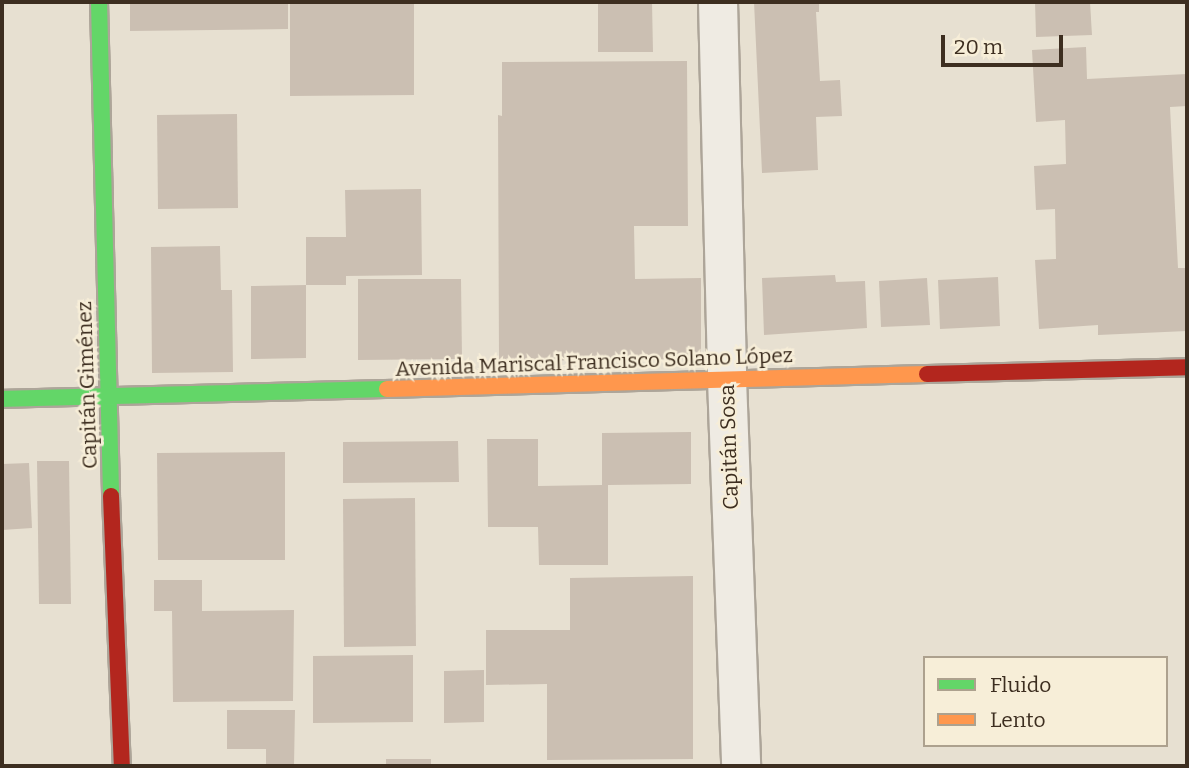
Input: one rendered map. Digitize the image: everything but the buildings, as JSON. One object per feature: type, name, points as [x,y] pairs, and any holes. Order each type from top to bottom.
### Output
[{"type":"main road","name":"Capitán Giménez","points":[[99,2],[107,396],[122,766]]},
{"type":"main road","name":"Avenida Mariscal Francisco Solano López","points":[[2,399],[1187,367]]},
{"type":"street","name":"Capitán Sosa","points":[[718,2],[727,379],[741,766]]},
{"type":"traffic: fast","points":[[99,2],[111,496]]},
{"type":"traffic: fast","points":[[2,399],[387,389]]},
{"type":"traffic: slow","points":[[387,389],[927,374]]},
{"type":"traffic: jam","points":[[927,374],[1187,367]]},
{"type":"traffic: jam","points":[[111,496],[122,766]]}]
